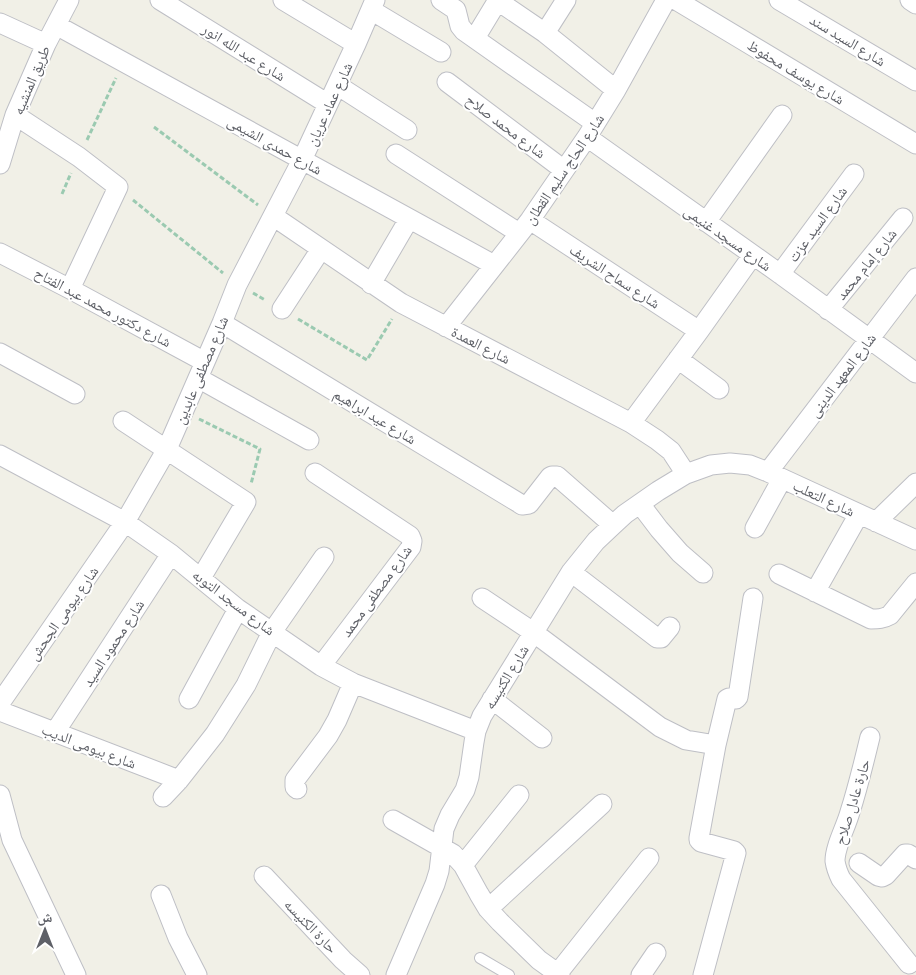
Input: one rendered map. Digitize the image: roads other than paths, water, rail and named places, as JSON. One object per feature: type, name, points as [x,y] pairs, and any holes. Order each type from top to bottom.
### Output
[{"type":"street","name":"طريق المنشيه","points":[[0,164],[15,115],[46,44],[69,0]]},
{"type":"street","name":"شارع عبد الله انور","points":[[160,0],[328,104]]},
{"type":"street","name":"شارع عماد عريان","points":[[283,0],[356,44]]},
{"type":"street","name":"شارع مسجد غنيمى","points":[[441,0],[456,10],[462,28],[706,222],[916,373]]},
{"type":"street","points":[[544,33],[566,0]]},
{"type":"street","name":"شارع الحاج سليم القطان","points":[[446,327],[524,227],[591,130],[616,90],[666,0]]},
{"type":"street","name":"شارع يوسف محفوظ","points":[[676,0],[916,144]]},
{"type":"street","name":"شارع السيد سند","points":[[779,0],[916,81]]},
{"type":"street","points":[[910,0],[916,4]]},
{"type":"street","points":[[475,38],[498,1],[544,33],[616,90]]},
{"type":"street","name":"شارع عماد عريان","points":[[273,216],[302,160],[373,5]]},
{"type":"street","points":[[373,5],[441,52]]},
{"type":"street","points":[[0,22],[46,44]]},
{"type":"street","name":"شارع حمدى الشيمى","points":[[56,25],[494,266]]},
{"type":"street","name":"شارع محمد صلاح","points":[[447,82],[564,170]]},
{"type":"street","points":[[337,86],[407,130]]},
{"type":"street","points":[[15,115],[79,157],[118,187],[70,288]]},
{"type":"street","points":[[706,222],[782,115]]},
{"type":"street","name":"شارع سماح الشريف","points":[[396,154],[524,227],[699,331]]},
{"type":"street","name":"شارع السيد عزت","points":[[780,274],[854,174]]},
{"type":"street","name":"شارع العمدة","points":[[273,216],[401,303],[631,423],[671,451],[686,474]]},
{"type":"street","name":"شارع مصطفى عابدين","points":[[125,522],[167,449],[237,285],[273,216]]},
{"type":"street","name":"شارع إمام محمد","points":[[828,310],[903,218]]},
{"type":"street","points":[[371,284],[409,219]]},
{"type":"street","points":[[282,309],[322,249]]},
{"type":"street","name":"شارع دكتور محمد عبد الفتاح","points":[[0,253],[70,288],[309,440]]},
{"type":"street","points":[[631,423],[753,255]]},
{"type":"street","name":"شارع المعهد الدينى","points":[[755,528],[775,476],[869,339],[916,278]]},
{"type":"street","name":"شارع عيد ابراهيم","points":[[222,323],[518,503],[529,504],[550,477],[557,476],[613,525]]},
{"type":"street","points":[[0,353],[75,394]]},
{"type":"street","points":[[678,359],[719,389]]},
{"type":"street","points":[[123,421],[246,502],[201,578]]},
{"type":"street","name":"شارع مسجد التوبه","points":[[0,456],[125,522],[171,554],[238,609],[322,666],[353,683],[476,731]]},
{"type":"street","name":"شارع التعلب","points":[[730,463],[750,465],[916,540]]},
{"type":"street","name":"شارع الكنيسه","points":[[396,975],[435,884],[439,871],[444,828],[465,790],[469,777],[476,731],[482,716],[571,572],[596,541],[625,514],[686,474],[711,465],[730,463]]},
{"type":"street","name":"شارع مصطفى محمد","points":[[315,473],[410,536],[412,542],[411,547],[322,666]]},
{"type":"street","points":[[815,592],[867,518],[916,483]]},
{"type":"street","points":[[640,504],[680,553],[703,574]]},
{"type":"street","name":"شارع بيومى الجحش","points":[[0,703],[125,522]]},
{"type":"street","name":"شارع محمود السيد","points":[[55,732],[171,554]]},
{"type":"street","points":[[164,797],[215,734],[246,685],[272,632],[324,557]]},
{"type":"street","points":[[571,572],[657,638],[661,638],[670,627]]},
{"type":"street","points":[[780,574],[871,619],[884,618],[890,615],[916,583]]},
{"type":"street","points":[[482,598],[533,632],[660,727],[686,740],[716,744]]},
{"type":"street","points":[[703,975],[736,854],[734,851],[701,842],[699,839],[716,744],[727,700],[738,697],[753,598]]},
{"type":"street","points":[[189,700],[238,609]]},
{"type":"street","points":[[297,789],[295,780],[328,736],[353,683]]},
{"type":"street","points":[[492,700],[542,738]]},
{"type":"street","name":"شارع بيومى الديب","points":[[0,711],[179,780]]},
{"type":"street","name":"حارة عادل صلاح","points":[[870,737],[861,775],[835,860],[841,880],[907,965]]},
{"type":"street","points":[[0,795],[6,841],[76,975]]},
{"type":"street","points":[[463,865],[518,795]]},
{"type":"street","points":[[488,909],[602,804]]},
{"type":"street","points":[[393,820],[453,854],[463,865],[488,909],[535,967],[559,974],[649,858]]},
{"type":"street","points":[[859,863],[882,877],[905,854],[916,859]]},
{"type":"street","name":"حارة الكنيسه","points":[[264,876],[343,960],[360,975]]},
{"type":"street","points":[[161,895],[178,938],[197,975]]},
{"type":"street","points":[[642,975],[656,953]]},
{"type":"lane","points":[[480,958],[506,974]]}]
